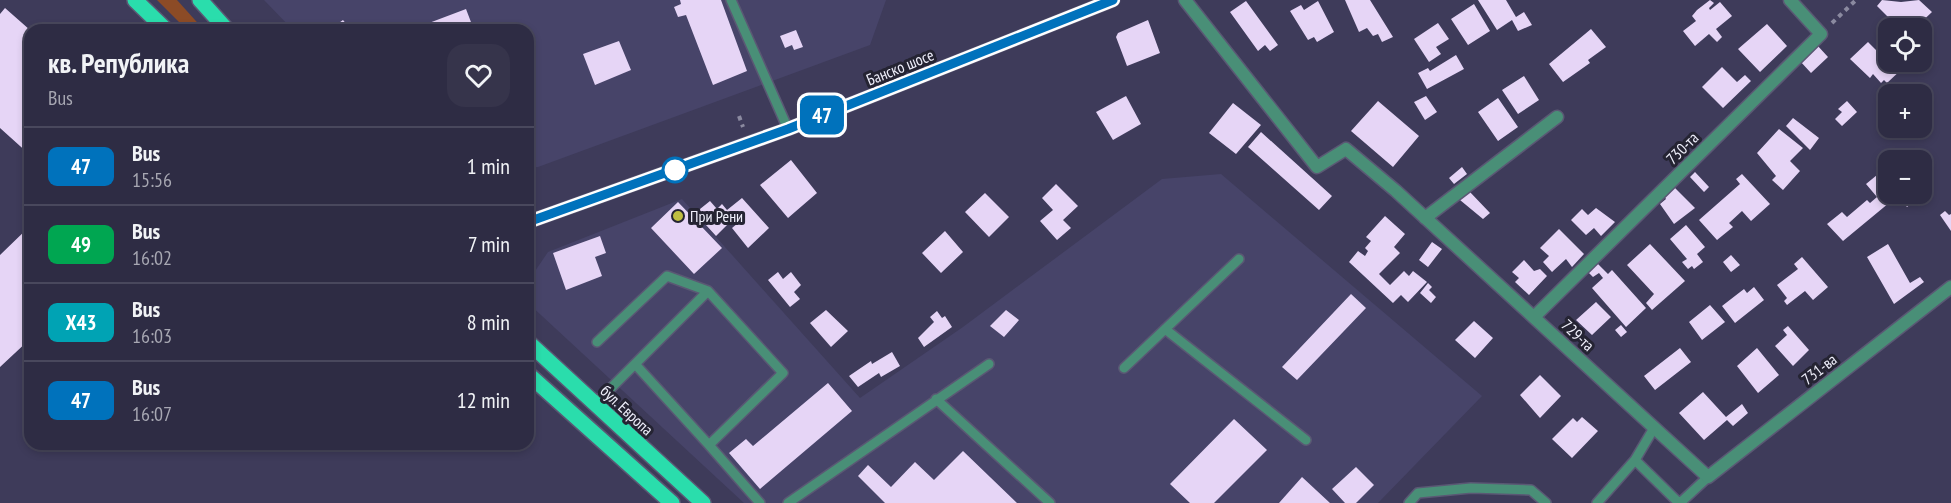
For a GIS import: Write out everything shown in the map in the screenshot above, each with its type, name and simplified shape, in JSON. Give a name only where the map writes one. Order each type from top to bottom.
[{"type":"main road","points":[[135,0],[160,24]]},
{"type":"main road","points":[[200,0],[222,24]]},
{"type":"main road","name":"бул. Европа","points":[[534,348],[703,503]]},
{"type":"main road","points":[[534,379],[672,503]]},
{"type":"street","name":"Банско шосе","points":[[534,220],[788,129],[1113,0]]},
{"type":"street","name":"729-та","points":[[1185,0],[1317,167],[1346,149],[1425,218],[1708,477]]},
{"type":"street","points":[[1790,0],[1821,34]]},
{"type":"street","name":"730-та","points":[[1534,317],[1821,34]]},
{"type":"street","points":[[1425,218],[1557,117]]},
{"type":"street","name":"731-ва","points":[[1708,477],[1951,286]]},
{"type":"lane","points":[[732,0],[788,129]]},
{"type":"lane","points":[[1124,368],[1239,259]]},
{"type":"lane","points":[[597,342],[667,276],[708,291],[783,373],[709,445]]},
{"type":"lane","points":[[595,404],[708,291]]},
{"type":"lane","points":[[1165,329],[1306,440]]},
{"type":"lane","points":[[635,364],[760,503]]},
{"type":"lane","points":[[788,503],[988,364]]},
{"type":"lane","points":[[936,399],[1050,503]]},
{"type":"lane","points":[[1598,503],[1635,460],[1654,428]]},
{"type":"lane","points":[[1635,460],[1680,503],[1708,477]]},
{"type":"lane","points":[[1409,503],[1418,493],[1471,488],[1531,490],[1546,503]]},
{"type":"lane","points":[[1418,493],[1429,503]]},
{"type":"path","points":[[1821,34],[1856,0]]},
{"type":"shaded area","points":[[157,0],[177,0],[199,24],[181,24]]},
{"type":"shaded area","points":[[264,0],[886,0],[870,45],[538,167],[534,167],[534,24],[287,24]]},
{"type":"shaded area","points":[[1221,174],[1482,396],[1378,503],[744,503],[534,309],[534,273],[548,252],[682,199],[860,398],[963,327],[1162,179]]},
{"type":"building","points":[[680,0],[721,0],[747,71],[713,85],[686,15],[678,17],[674,7],[681,4]]},
{"type":"building","points":[[1345,0],[1370,0],[1393,37],[1382,42],[1378,34],[1373,36],[1367,28],[1359,32]]},
{"type":"building","points":[[1478,0],[1506,0],[1516,17],[1524,12],[1532,25],[1518,31],[1512,20],[1497,30]]},
{"type":"building","points":[[1710,0],[1714,3],[1709,8],[1710,10],[1720,2],[1732,16],[1716,29],[1722,37],[1717,42],[1709,34],[1695,46],[1683,31],[1696,21],[1692,16],[1697,10]]},
{"type":"building","points":[[1882,0],[1901,2],[1919,0],[1932,12],[1926,18],[1889,18],[1877,6]]},
{"type":"building","points":[[1246,1],[1278,45],[1270,51],[1265,45],[1258,51],[1230,12]]},
{"type":"building","points":[[1318,1],[1334,32],[1317,42],[1314,37],[1308,40],[1290,11],[1301,5],[1304,10]]},
{"type":"building","points":[[1474,4],[1490,31],[1468,45],[1451,19]]},
{"type":"building","points":[[5,8],[24,25],[24,150],[0,128],[0,14]]},
{"type":"building","points":[[466,9],[472,24],[426,24]]},
{"type":"building","points":[[1148,20],[1160,53],[1127,66],[1116,37],[1118,33]]},
{"type":"building","points":[[1438,23],[1449,39],[1436,47],[1441,54],[1429,62],[1414,39]]},
{"type":"building","points":[[1767,24],[1787,46],[1760,72],[1738,49]]},
{"type":"building","points":[[1591,29],[1606,47],[1588,60],[1590,63],[1563,82],[1549,64]]},
{"type":"building","points":[[796,30],[803,47],[794,50],[792,45],[785,48],[780,36]]},
{"type":"building","points":[[619,41],[631,70],[595,85],[583,54]]},
{"type":"building","points":[[1868,42],[1878,52],[1878,72],[1899,72],[1887,83],[1884,80],[1881,83],[1873,74],[1870,78],[1850,59]]},
{"type":"building","points":[[1817,45],[1828,57],[1811,73],[1800,61]]},
{"type":"building","points":[[1456,55],[1464,69],[1427,89],[1418,73],[1428,68],[1430,71]]},
{"type":"building","points":[[1722,67],[1737,82],[1745,75],[1751,81],[1723,108],[1702,87]]},
{"type":"building","points":[[1524,76],[1539,100],[1518,114],[1502,90]]},
{"type":"building","points":[[1126,96],[1141,124],[1113,140],[1096,112]]},
{"type":"building","points":[[1426,96],[1437,112],[1425,120],[1414,102]]},
{"type":"building","points":[[1498,98],[1518,127],[1498,141],[1478,112]]},
{"type":"building","points":[[1378,101],[1419,136],[1393,167],[1351,131]]},
{"type":"building","points":[[1847,101],[1857,112],[1842,126],[1835,119],[1842,112],[1838,109]]},
{"type":"building","points":[[1233,103],[1261,125],[1236,154],[1209,133]]},
{"type":"building","points":[[1793,118],[1819,138],[1810,150],[1786,126]]},
{"type":"building","points":[[1779,129],[1803,148],[1790,161],[1800,171],[1783,190],[1772,180],[1776,176],[1757,153]]},
{"type":"building","points":[[1261,132],[1332,196],[1319,210],[1248,147]]},
{"type":"building","points":[[791,160],[817,193],[788,218],[760,185]]},
{"type":"building","points":[[1462,167],[1467,174],[1454,184],[1449,178]]},
{"type":"building","points":[[1695,172],[1709,187],[1704,192],[1690,177]]},
{"type":"building","points":[[1742,174],[1770,204],[1751,221],[1742,211],[1729,223],[1733,227],[1717,240],[1699,220],[1740,184],[1736,179]]},
{"type":"building","points":[[1877,175],[1878,204],[1888,204],[1843,241],[1827,224],[1842,212],[1847,217],[1867,200],[1870,203],[1877,197],[1866,184]]},
{"type":"building","points":[[1056,184],[1078,206],[1063,220],[1071,228],[1057,240],[1040,221],[1053,210],[1042,198]]},
{"type":"building","points":[[1672,185],[1695,208],[1674,224],[1660,204],[1666,199],[1663,194]]},
{"type":"building","points":[[1469,191],[1490,213],[1483,219],[1460,200]]},
{"type":"building","points":[[985,193],[1009,217],[989,237],[965,212]]},
{"type":"building","points":[[742,198],[769,228],[748,248],[732,228],[738,223],[729,213],[724,216],[730,222],[716,236],[695,213],[710,201],[717,209],[722,204],[727,210]]},
{"type":"building","points":[[678,202],[722,248],[694,274],[651,228]]},
{"type":"building","points":[[1596,208],[1615,222],[1601,236],[1594,228],[1586,235],[1571,220],[1582,209],[1588,215]]},
{"type":"building","points":[[1945,211],[1951,214],[1951,231],[1940,215]]},
{"type":"building","points":[[1385,216],[1405,234],[1394,247],[1400,253],[1379,274],[1390,285],[1404,271],[1409,276],[1413,271],[1427,282],[1408,302],[1401,295],[1393,303],[1349,262],[1358,251],[1365,256],[1368,251],[1365,248],[1371,241],[1366,237]]},
{"type":"building","points":[[1686,225],[1705,247],[1697,254],[1703,262],[1694,269],[1692,266],[1688,269],[1682,262],[1687,259],[1670,239]]},
{"type":"building","points":[[1559,229],[1584,254],[1572,267],[1566,259],[1552,272],[1543,262],[1549,256],[1540,248]]},
{"type":"building","points":[[945,231],[963,252],[941,273],[922,253]]},
{"type":"building","points":[[24,232],[24,345],[0,367],[0,255]]},
{"type":"building","points":[[600,236],[606,253],[595,257],[602,276],[566,290],[553,253]]},
{"type":"building","points":[[1432,242],[1442,249],[1428,267],[1419,260]]},
{"type":"building","points":[[1650,244],[1685,281],[1652,310],[1646,303],[1654,294],[1627,265]]},
{"type":"building","points":[[1888,244],[1910,283],[1920,277],[1924,282],[1894,304],[1867,257]]},
{"type":"building","points":[[1731,255],[1740,265],[1731,272],[1723,262]]},
{"type":"building","points":[[1802,257],[1828,287],[1813,300],[1805,291],[1787,305],[1784,301],[1787,298],[1777,285],[1798,269],[1794,264]]},
{"type":"building","points":[[1524,260],[1534,271],[1540,269],[1547,276],[1529,295],[1515,282],[1519,278],[1512,272]]},
{"type":"building","points":[[1595,261],[1608,274],[1612,270],[1646,308],[1626,327],[1592,288],[1603,278],[1599,273],[1593,277],[1586,270]]},
{"type":"building","points":[[778,272],[783,279],[791,272],[801,285],[794,292],[800,299],[790,307],[768,280]]},
{"type":"building","points":[[1428,283],[1432,287],[1429,290],[1436,297],[1431,303],[1420,293]]},
{"type":"building","points":[[1754,287],[1764,300],[1735,323],[1722,306],[1744,289],[1747,293]]},
{"type":"building","points":[[1351,294],[1366,308],[1297,380],[1282,367]]},
{"type":"building","points":[[1596,302],[1611,317],[1592,335],[1576,320]]},
{"type":"building","points":[[1710,305],[1725,322],[1702,340],[1689,322]]},
{"type":"building","points":[[826,310],[848,331],[831,347],[810,323]]},
{"type":"building","points":[[1006,310],[1019,320],[1004,337],[990,326]]},
{"type":"building","points":[[937,311],[942,318],[945,316],[952,327],[924,347],[918,338],[934,322],[930,317]]},
{"type":"building","points":[[1474,321],[1493,338],[1475,358],[1455,340]]},
{"type":"building","points":[[1621,325],[1627,332],[1621,337],[1615,330]]},
{"type":"building","points":[[1788,326],[1809,350],[1793,366],[1775,346],[1787,335],[1783,330]]},
{"type":"building","points":[[1680,348],[1691,362],[1655,390],[1644,376]]},
{"type":"building","points":[[1757,348],[1779,375],[1758,393],[1737,366]]},
{"type":"building","points":[[892,352],[900,366],[881,377],[879,373],[858,387],[849,376],[871,361],[872,364]]},
{"type":"building","points":[[1540,375],[1561,396],[1540,418],[1520,395]]},
{"type":"building","points":[[828,383],[852,411],[760,489],[729,453],[746,439],[753,446]]},
{"type":"building","points":[[1703,392],[1726,417],[1742,404],[1748,413],[1733,426],[1727,420],[1704,440],[1679,413]]},
{"type":"building","points":[[1582,417],[1598,431],[1572,458],[1552,439],[1573,418],[1577,422]]},
{"type":"building","points":[[1234,419],[1267,450],[1214,503],[1190,503],[1170,484]]},
{"type":"building","points":[[963,451],[1017,503],[885,503],[858,476],[868,465],[891,487],[915,462],[934,480]]},
{"type":"building","points":[[1356,467],[1374,485],[1356,503],[1345,503],[1332,489]]},
{"type":"building","points":[[1302,477],[1330,503],[1279,503]]},
{"type":"bus line","name":"47","points":[[534,220],[788,129],[1113,0]]},
{"type":"place","name":"При Рени","points":[[678,216]]}]
